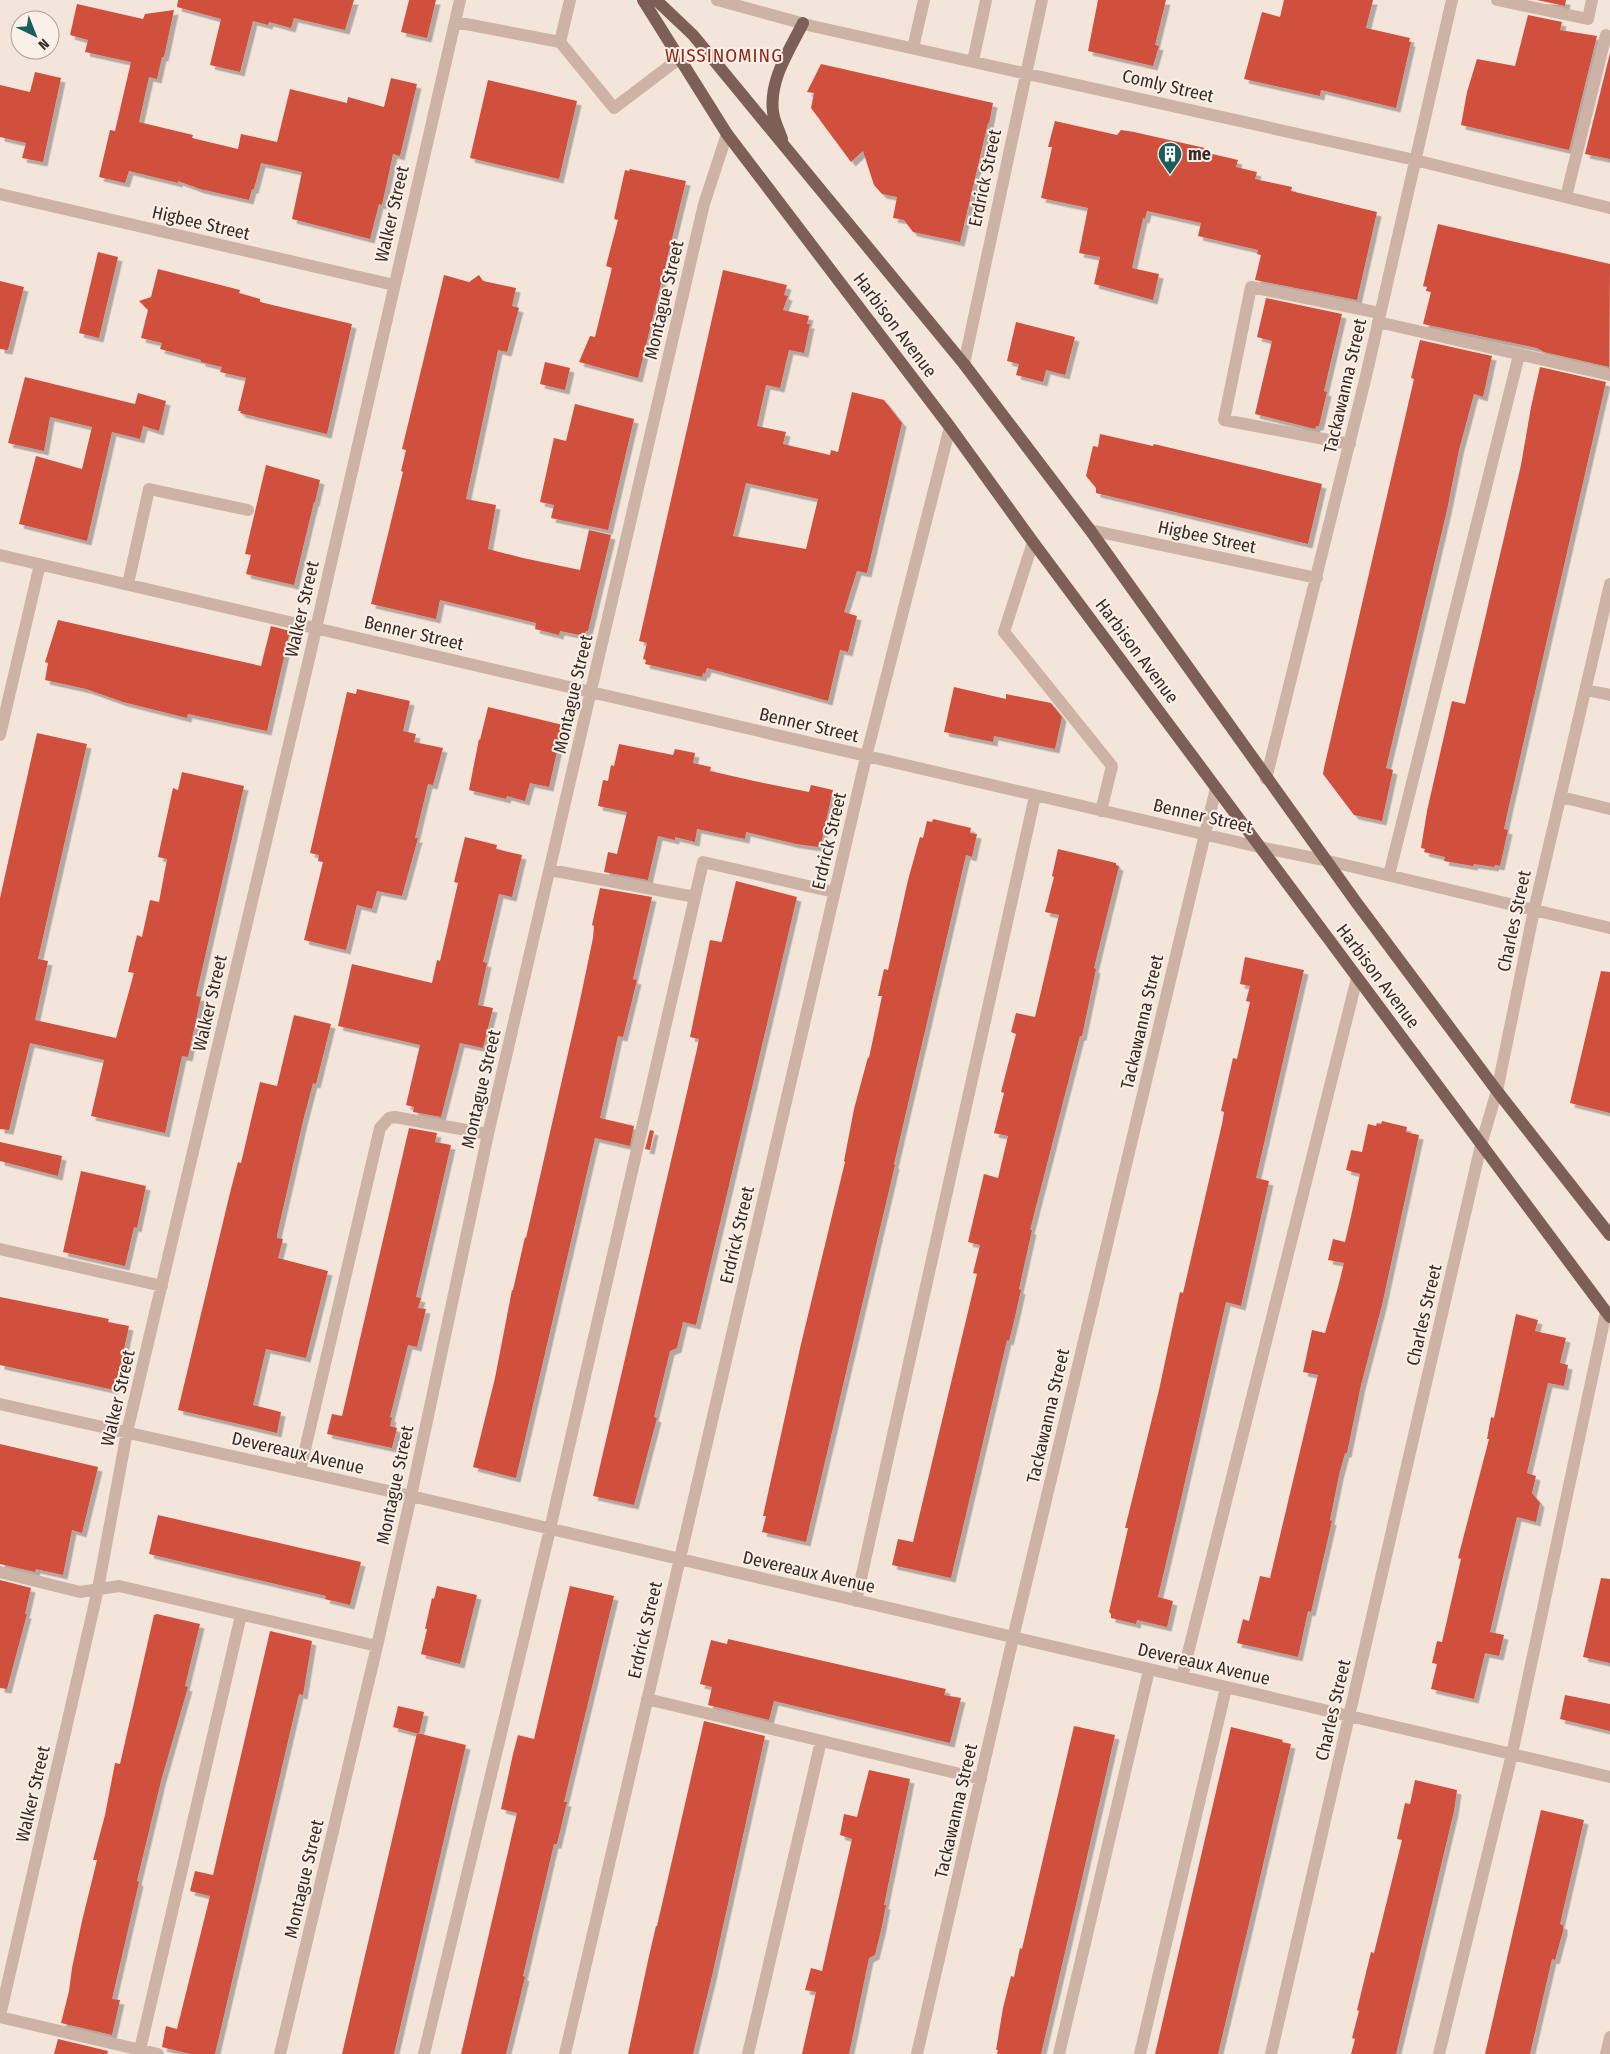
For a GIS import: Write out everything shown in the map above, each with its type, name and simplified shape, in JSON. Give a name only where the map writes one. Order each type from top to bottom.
[{"type":"main road","name":"Harbison Avenue","points":[[644,0],[727,134],[950,426],[1033,542],[1259,847],[1608,1314]]},
{"type":"main road","name":"Harbison Avenue","points":[[656,0],[693,35],[964,364],[1090,530],[1324,860],[1497,1091],[1610,1235]]},
{"type":"main road","points":[[784,146],[773,113],[774,91],[779,70],[803,23]]},
{"type":"street","name":"Walker Street","points":[[0,2016],[98,1589],[128,1432],[316,628],[460,0]]},
{"type":"street","points":[[560,42],[570,0]]},
{"type":"street","name":"Comly Street","points":[[717,0],[803,23],[1415,160],[1610,208]]},
{"type":"street","points":[[913,48],[924,0]]},
{"type":"street","points":[[973,61],[986,0]]},
{"type":"street","name":"Erdrick Street","points":[[964,364],[1025,72],[1042,0]]},
{"type":"street","name":"Tackawanna Street","points":[[1266,779],[1350,444],[1452,0]]},
{"type":"street","points":[[1497,0],[1588,19],[1592,0]]},
{"type":"street","points":[[455,22],[560,42],[614,108],[680,58]]},
{"type":"street","points":[[1566,198],[1606,35]]},
{"type":"street","name":"Montague Street","points":[[280,2054],[377,1646],[488,1134],[704,204],[727,134]]},
{"type":"street","name":"Higbee Street","points":[[0,194],[394,285]]},
{"type":"street","points":[[1350,444],[1224,420],[1251,287],[1519,355],[1610,375]]},
{"type":"street","points":[[1389,875],[1519,355]]},
{"type":"street","name":"Erdrick Street","points":[[565,2054],[834,892],[866,757],[950,426]]},
{"type":"street","points":[[128,584],[148,490],[248,510]]},
{"type":"street","name":"Higbee Street","points":[[1090,530],[1317,578]]},
{"type":"street","points":[[1033,542],[1004,632],[1112,766],[1102,811]]},
{"type":"street","name":"Benner Street","points":[[0,554],[592,691],[866,757],[1259,847],[1324,860],[1610,928]]},
{"type":"street","points":[[0,735],[40,564]]},
{"type":"street","name":"Charles Street","points":[[1271,2054],[1481,1144],[1497,1091],[1534,910],[1610,587]]},
{"type":"street","points":[[1586,690],[1610,696]]},
{"type":"street","name":"Tackawanna Street","points":[[917,2054],[1216,788]]},
{"type":"street","points":[[856,1601],[1035,796]]},
{"type":"street","points":[[1561,797],[1610,808]]},
{"type":"street","points":[[424,2054],[550,1529],[703,862],[834,892]]},
{"type":"street","points":[[550,870],[695,897]]},
{"type":"street","points":[[1182,1677],[1357,978]]},
{"type":"street","points":[[300,1471],[380,1128],[389,1118],[395,1117],[488,1134]]},
{"type":"street","points":[[0,1248],[162,1286]]},
{"type":"street","points":[[1439,2054],[1512,1754],[1608,1314]]},
{"type":"street","name":"Devereaux Avenue","points":[[0,1404],[411,1496],[1610,1777]]},
{"type":"street","points":[[0,1572],[80,1592],[119,1586],[377,1646]]},
{"type":"street","points":[[140,2052],[241,1615]]},
{"type":"street","points":[[1059,2054],[1149,1670]]},
{"type":"street","points":[[1140,2054],[1226,1688]]},
{"type":"street","points":[[647,1699],[981,1779]]},
{"type":"street","points":[[748,2054],[820,1741]]},
{"type":"street","points":[[0,2016],[140,2052],[158,2054]]},
{"type":"street","points":[[1606,2054],[1610,2038]]},
{"type":"building","points":[[178,0],[354,0],[345,30],[294,18],[291,28],[269,22],[268,25],[253,21],[240,72],[210,65],[221,19],[177,7]]},
{"type":"building","points":[[409,0],[436,0],[427,38],[401,32]]},
{"type":"building","points":[[1098,0],[1166,0],[1155,45],[1159,46],[1153,66],[1088,51]]},
{"type":"building","points":[[1284,0],[1373,0],[1366,28],[1410,38],[1409,42],[1411,42],[1396,108],[1321,90],[1320,96],[1244,79],[1262,12],[1280,17]]},
{"type":"building","points":[[1537,0],[1566,0],[1565,6]]},
{"type":"building","points":[[77,4],[143,19],[145,14],[174,10],[164,57],[162,57],[157,79],[149,77],[139,122],[193,135],[192,138],[238,149],[241,134],[277,142],[290,89],[347,103],[348,97],[384,107],[391,78],[417,84],[400,156],[393,154],[382,205],[379,204],[370,239],[292,219],[302,172],[261,163],[249,200],[200,189],[178,181],[178,183],[129,171],[125,183],[99,177],[110,130],[115,131],[131,62],[85,52],[88,40],[70,35]]},
{"type":"building","points":[[1528,15],[1562,22],[1560,30],[1597,36],[1569,150],[1461,125],[1467,92],[1477,59],[1515,66]]},
{"type":"building","points":[[1610,53],[1610,159],[1585,154]]},
{"type":"building","points":[[821,64],[993,103],[960,242],[913,232],[904,220],[893,218],[897,197],[882,194],[874,185],[863,151],[851,162],[811,108],[814,93],[807,92]]},
{"type":"building","points":[[35,72],[61,78],[43,162],[22,158],[26,143],[0,137],[0,85],[30,92]]},
{"type":"building","points":[[488,80],[577,101],[559,179],[470,158]]},
{"type":"building","points":[[1055,121],[1117,135],[1121,130],[1134,132],[1205,148],[1204,152],[1238,160],[1236,167],[1257,172],[1255,179],[1292,187],[1291,191],[1377,212],[1357,300],[1255,280],[1261,255],[1257,254],[1258,250],[1198,236],[1201,223],[1147,211],[1145,219],[1143,218],[1132,268],[1159,274],[1153,300],[1094,284],[1100,257],[1079,253],[1088,208],[1041,198],[1052,147],[1048,147]]},
{"type":"building","points":[[630,169],[686,181],[638,378],[579,362],[590,336],[595,337],[612,268],[606,266],[618,220],[614,219],[625,170],[629,171]]},
{"type":"building","points":[[1438,224],[1610,264],[1609,367],[1544,352],[1537,348],[1423,324],[1431,292],[1426,291],[1427,287],[1423,286]]},
{"type":"building","points":[[98,252],[118,257],[99,338],[79,333]]},
{"type":"building","points":[[158,269],[240,290],[239,293],[260,299],[260,302],[352,324],[327,434],[240,413],[241,411],[238,411],[246,378],[220,372],[222,367],[160,349],[162,343],[141,338],[148,310],[139,301],[151,297]]},
{"type":"building","points":[[723,270],[787,285],[784,295],[788,296],[783,310],[809,316],[807,324],[810,324],[804,353],[789,350],[780,388],[766,385],[757,426],[786,432],[783,444],[830,455],[831,450],[838,452],[852,392],[884,400],[902,423],[867,573],[857,571],[844,612],[857,616],[848,652],[840,650],[828,701],[707,668],[702,677],[645,664],[646,660],[643,659],[647,643],[639,641]],"holes":[[[746,483],[818,499],[806,549],[733,536]]]},
{"type":"building","points":[[444,275],[469,282],[479,275],[483,281],[516,288],[512,306],[519,308],[507,352],[498,350],[466,499],[496,505],[488,549],[523,558],[580,570],[589,530],[611,535],[588,631],[586,631],[584,636],[560,631],[559,635],[535,629],[536,623],[440,600],[436,619],[371,604],[403,472],[401,471],[406,450],[402,449]]},
{"type":"building","points":[[0,281],[24,287],[8,350],[0,349]]},
{"type":"building","points":[[1266,298],[1342,314],[1324,391],[1327,392],[1319,426],[1316,426],[1315,429],[1255,414],[1272,341],[1257,337]]},
{"type":"building","points":[[1016,322],[1075,337],[1065,375],[1046,370],[1043,382],[1016,375],[1019,364],[1007,361]]},
{"type":"building","points":[[1420,340],[1492,356],[1483,397],[1474,394],[1459,450],[1447,510],[1386,768],[1393,770],[1382,821],[1354,815],[1323,774],[1414,379],[1411,378]]},
{"type":"building","points":[[545,362],[570,368],[565,390],[540,384]]},
{"type":"building","points":[[1540,367],[1606,382],[1508,810],[1504,829],[1508,830],[1500,866],[1474,864],[1473,866],[1444,861],[1445,857],[1424,852],[1425,849],[1421,848],[1427,811],[1452,701],[1465,704],[1521,465]]},
{"type":"building","points":[[25,377],[135,404],[138,393],[166,401],[159,431],[143,426],[140,439],[112,432],[87,541],[19,524],[36,456],[82,469],[92,427],[50,417],[44,451],[8,443]]},
{"type":"building","points":[[575,404],[634,419],[608,530],[551,518],[554,505],[540,502],[554,438],[566,441]]},
{"type":"building","points":[[1100,434],[1153,446],[1154,444],[1322,484],[1308,544],[1096,493],[1096,488],[1086,476],[1093,446],[1098,447]]},
{"type":"building","points":[[266,465],[320,480],[294,585],[246,574],[251,555],[245,554]]},
{"type":"building","points":[[58,620],[261,666],[271,626],[290,631],[267,731],[188,714],[187,718],[123,702],[86,689],[45,680],[48,663],[45,662]]},
{"type":"building","points":[[954,687],[1006,699],[1006,694],[1051,703],[1062,717],[1055,749],[994,736],[993,742],[944,732]]},
{"type":"building","points":[[357,689],[410,701],[403,731],[416,734],[414,742],[443,748],[433,785],[428,784],[415,838],[418,838],[402,896],[377,891],[372,909],[357,905],[346,950],[304,940],[323,862],[318,861],[319,855],[310,853],[347,692],[356,694]]},
{"type":"building","points":[[488,707],[563,725],[549,787],[530,783],[525,801],[507,796],[506,799],[469,790],[479,739]]},
{"type":"building","points":[[37,733],[87,744],[38,959],[48,961],[35,1020],[116,1038],[134,973],[128,972],[137,935],[142,937],[150,900],[159,902],[167,859],[158,857],[173,788],[178,790],[182,772],[244,786],[196,996],[201,997],[188,1057],[182,1056],[165,1133],[91,1116],[104,1060],[30,1043],[9,1130],[0,1129],[0,898]]},
{"type":"building","points":[[619,744],[673,755],[675,749],[695,753],[693,763],[711,767],[710,771],[754,781],[809,792],[811,785],[833,790],[821,844],[818,847],[796,844],[746,832],[745,839],[697,829],[695,842],[675,837],[675,840],[658,836],[648,880],[604,872],[608,852],[617,854],[627,812],[598,806],[603,780],[608,781],[611,765],[614,766]]},
{"type":"building","points":[[933,819],[971,828],[970,833],[977,834],[972,857],[966,855],[806,1542],[762,1532],[766,1516],[763,1516],[801,1344],[845,1162],[854,1109],[869,1058],[882,996],[878,996],[884,969],[888,970],[908,880],[920,837],[923,838],[927,821],[932,822]]},
{"type":"building","points":[[465,837],[497,845],[496,849],[522,855],[512,897],[499,894],[483,962],[487,963],[478,1005],[493,1008],[483,1048],[460,1043],[441,1117],[413,1112],[414,1107],[406,1105],[420,1045],[338,1026],[352,964],[432,983],[437,960],[440,961],[458,883],[454,882]]},
{"type":"building","points":[[1058,849],[1116,863],[1119,866],[1094,968],[1096,969],[1082,1036],[1080,1036],[1030,1230],[1032,1230],[1014,1321],[1009,1341],[1007,1340],[951,1578],[892,1565],[898,1539],[913,1542],[977,1274],[973,1273],[980,1245],[968,1242],[984,1174],[998,1178],[1008,1136],[994,1133],[1004,1093],[1001,1092],[1016,1034],[1011,1032],[1016,1013],[1035,1017],[1059,915],[1045,912],[1054,877],[1052,876]]},
{"type":"building","points":[[736,881],[797,897],[696,1325],[683,1322],[677,1348],[670,1351],[654,1417],[657,1418],[634,1505],[593,1496],[697,1049],[699,1039],[690,1037],[710,940],[722,941]]},
{"type":"building","points":[[600,888],[652,897],[633,979],[637,980],[623,1037],[618,1036],[600,1118],[634,1126],[630,1146],[595,1138],[516,1478],[473,1467],[495,1378],[512,1290],[526,1238],[579,1005],[593,938],[594,926],[592,925]]},
{"type":"building","points":[[1245,957],[1304,970],[1256,1178],[1269,1181],[1241,1306],[1226,1302],[1158,1597],[1173,1601],[1167,1627],[1137,1620],[1136,1624],[1111,1618],[1109,1612],[1128,1528],[1125,1528],[1159,1390],[1180,1292],[1183,1293],[1222,1124],[1224,1112],[1221,1111],[1233,1058],[1237,1059],[1250,1002],[1246,1001],[1250,986],[1240,984]]},
{"type":"building","points":[[1601,971],[1610,972],[1610,1113],[1570,1103]]},
{"type":"building","points":[[294,1015],[331,1024],[316,1084],[313,1083],[303,1121],[277,1235],[277,1238],[283,1239],[278,1258],[328,1271],[306,1358],[266,1349],[253,1405],[281,1412],[277,1433],[178,1410],[229,1197],[238,1162],[241,1163],[260,1082],[277,1086]]},
{"type":"building","points":[[1382,1121],[1407,1127],[1406,1132],[1419,1135],[1382,1305],[1361,1385],[1347,1453],[1345,1453],[1339,1475],[1330,1520],[1332,1521],[1311,1612],[1308,1611],[1298,1657],[1237,1643],[1243,1619],[1249,1621],[1260,1576],[1270,1578],[1318,1375],[1303,1372],[1312,1330],[1325,1333],[1344,1263],[1328,1260],[1333,1239],[1345,1242],[1360,1174],[1346,1170],[1351,1150],[1362,1152],[1368,1124],[1376,1126],[1377,1123],[1381,1124]]},
{"type":"building","points":[[409,1128],[437,1133],[435,1142],[451,1145],[416,1297],[421,1298],[418,1308],[426,1309],[417,1347],[408,1345],[390,1417],[392,1418],[390,1426],[397,1428],[392,1448],[327,1434],[332,1414],[342,1416]]},
{"type":"building","points":[[650,1130],[654,1131],[650,1150],[645,1149]]},
{"type":"building","points":[[0,1142],[62,1156],[58,1176],[0,1161]]},
{"type":"building","points":[[81,1171],[146,1186],[137,1228],[134,1227],[125,1266],[63,1252]]},
{"type":"building","points":[[0,1297],[109,1319],[108,1322],[129,1326],[114,1390],[0,1365]]},
{"type":"building","points":[[1516,1314],[1538,1320],[1535,1331],[1566,1338],[1560,1363],[1568,1365],[1564,1386],[1548,1383],[1527,1473],[1536,1476],[1532,1493],[1540,1503],[1536,1522],[1517,1517],[1490,1632],[1504,1635],[1499,1656],[1485,1653],[1474,1699],[1431,1689],[1437,1664],[1432,1663],[1437,1641],[1442,1642],[1461,1559],[1458,1558],[1489,1439],[1487,1439],[1491,1417],[1494,1418]]},
{"type":"building","points":[[0,1444],[98,1467],[82,1533],[72,1530],[63,1575],[36,1569],[35,1572],[0,1564]]},
{"type":"building","points":[[158,1515],[361,1562],[350,1605],[325,1599],[326,1596],[149,1554]]},
{"type":"building","points":[[1601,1578],[1610,1579],[1610,1663],[1583,1657]]},
{"type":"building","points":[[0,1580],[31,1588],[25,1614],[27,1614],[7,1689],[0,1688]]},
{"type":"building","points":[[437,1586],[477,1595],[460,1664],[421,1654],[432,1598],[434,1599]]},
{"type":"building","points":[[570,1586],[614,1596],[564,1802],[567,1802],[557,1844],[554,1844],[506,2054],[461,2054],[517,1813],[501,1809],[513,1754],[518,1735],[534,1739]]},
{"type":"building","points":[[157,1614],[200,1624],[185,1686],[188,1687],[161,1781],[137,1881],[139,1882],[112,1999],[120,2000],[112,2035],[61,2023],[97,1860],[93,1860],[105,1815],[115,1763],[120,1764],[154,1615]]},
{"type":"building","points":[[270,1631],[312,1641],[303,1695],[299,1694],[215,2054],[190,2054],[162,2047],[166,2026],[177,2029],[210,1896],[190,1891],[195,1871],[213,1875]]},
{"type":"building","points":[[728,1639],[946,1689],[944,1695],[961,1698],[950,1743],[774,1701],[769,1720],[708,1705],[712,1687],[700,1684],[711,1640],[727,1644]]},
{"type":"building","points":[[1565,1695],[1610,1704],[1610,1731],[1560,1719]]},
{"type":"building","points":[[398,1706],[424,1712],[419,1734],[393,1727]]},
{"type":"building","points":[[704,1721],[765,1736],[712,1976],[693,2054],[628,2054],[649,1956]]},
{"type":"building","points":[[1074,1726],[1115,1735],[1066,1948],[1041,2054],[997,2054],[998,2050],[996,2050],[1003,2008],[1011,1976],[1014,1977],[1020,1948],[1022,1949]]},
{"type":"building","points":[[1231,1727],[1283,1740],[1282,1742],[1291,1744],[1262,1869],[1218,2054],[1155,2054]]},
{"type":"building","points":[[417,1733],[466,1745],[394,2054],[342,2054]]},
{"type":"building","points":[[869,1770],[910,1779],[884,1905],[886,1905],[882,1926],[875,1955],[869,1958],[849,2054],[802,2054],[816,1992],[805,1990],[811,1968],[822,1971],[852,1839],[840,1835],[844,1814],[857,1817]]},
{"type":"building","points":[[1415,1780],[1457,1790],[1454,1811],[1396,2054],[1351,2054],[1355,2039],[1352,2038],[1359,2011],[1357,2010],[1371,1952],[1374,1953],[1402,1840],[1397,1839],[1405,1803],[1410,1804]]},
{"type":"building","points":[[1541,1810],[1584,1820],[1560,1924],[1563,1925],[1563,1931],[1555,1960],[1552,1959],[1530,2054],[1485,2054]]},
{"type":"building","points":[[58,2039],[108,2051],[107,2054],[54,2054]]},
{"type":"place","name":"me","points":[[1170,175]]},
{"type":"district","name":"WISSINOMING","points":[[724,55]]}]
